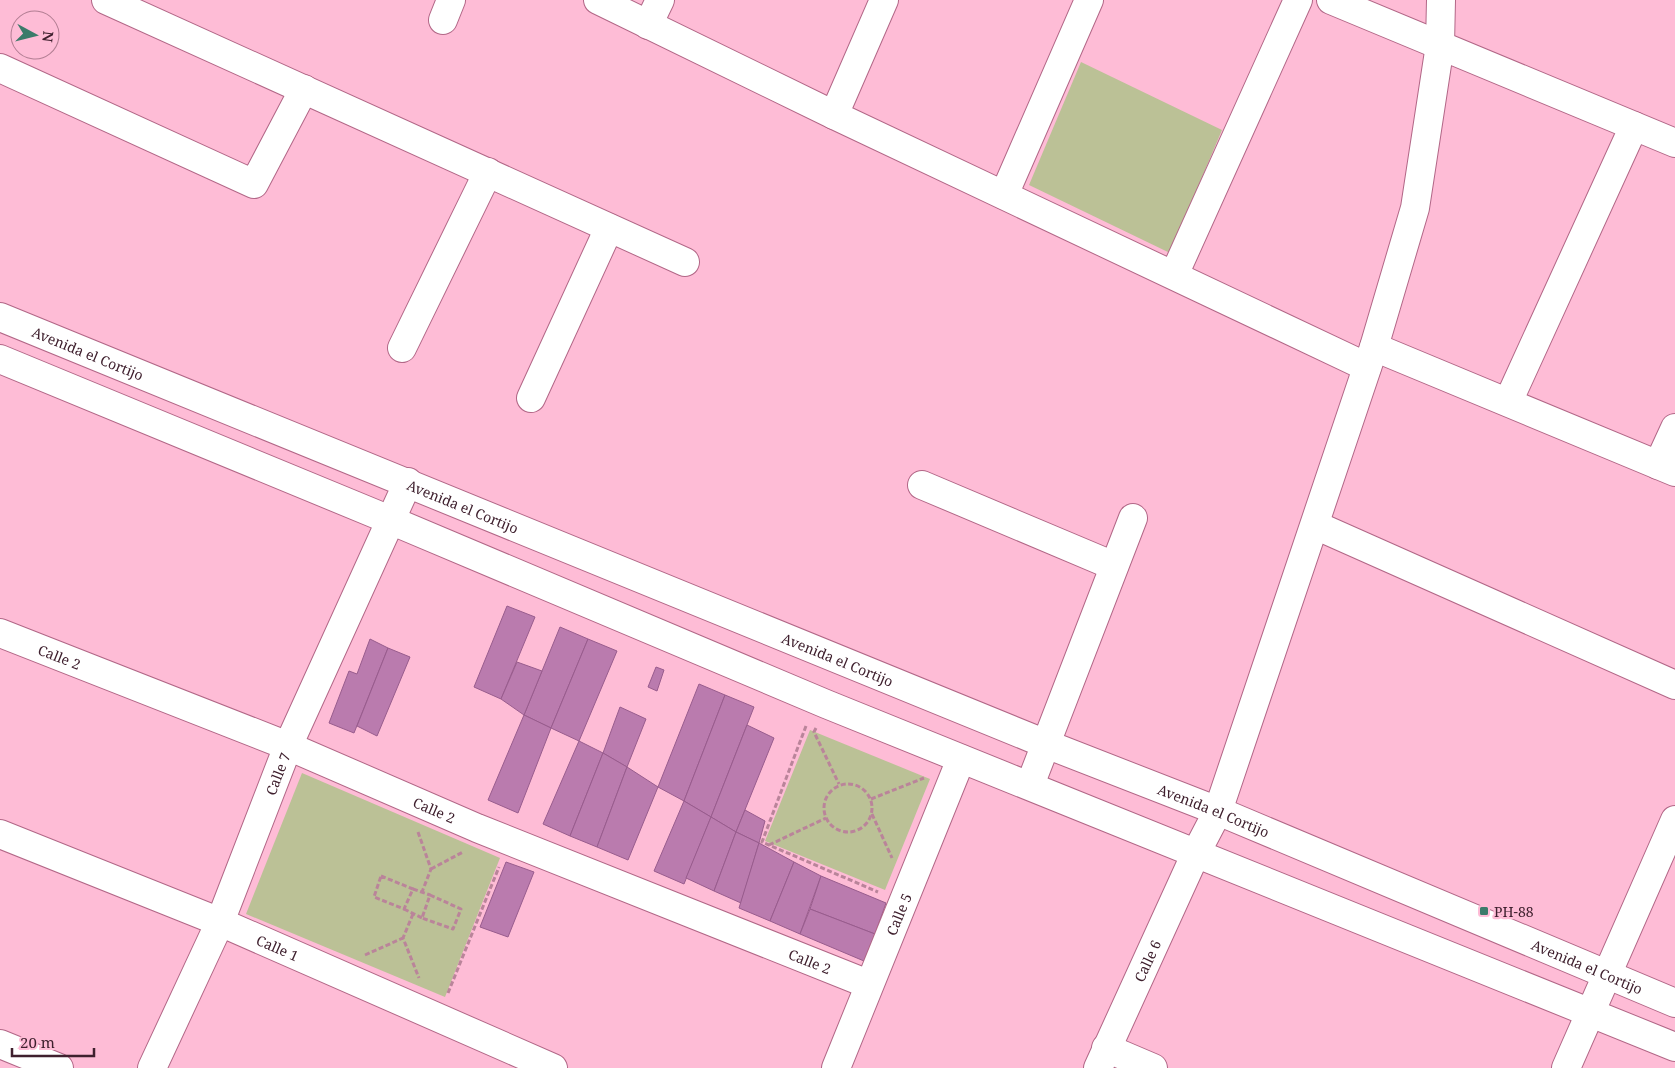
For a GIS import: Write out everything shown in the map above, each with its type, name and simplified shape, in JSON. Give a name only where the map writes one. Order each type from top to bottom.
[{"type":"street","points":[[106,0],[685,262]]},
{"type":"street","points":[[598,0],[834,115],[1174,275],[1370,357],[1508,402],[1667,469],[1675,428]]},
{"type":"street","points":[[648,25],[660,0]]},
{"type":"street","points":[[834,115],[884,0]]},
{"type":"street","points":[[1004,194],[1089,0]]},
{"type":"street","points":[[1174,275],[1298,0]]},
{"type":"street","points":[[1330,0],[1675,142]]},
{"type":"street","name":"Calle 6","points":[[1102,1058],[1196,853],[1218,811],[1370,357],[1414,208],[1440,45],[1442,0]]},
{"type":"street","points":[[0,68],[254,184],[304,89]]},
{"type":"street","points":[[1508,402],[1634,126]]},
{"type":"street","points":[[402,348],[488,172]]},
{"type":"street","points":[[531,398],[609,228]]},
{"type":"street","name":"Avenida el Cortijo","points":[[0,317],[1046,744],[1218,811],[1675,1002]]},
{"type":"street","points":[[0,359],[390,520],[822,702],[1675,1047]]},
{"type":"street","name":"Calle 7","points":[[152,1068],[220,922],[288,746],[408,482]]},
{"type":"street","points":[[922,485],[1114,566]]},
{"type":"street","points":[[1030,785],[1133,518]]},
{"type":"street","points":[[1315,525],[1675,685]]},
{"type":"street","name":"Calle 2","points":[[0,633],[288,746],[509,841],[868,984]]},
{"type":"street","name":"Calle 5","points":[[836,1068],[868,984],[916,876],[950,754]]},
{"type":"street","points":[[1566,1068],[1675,820]]},
{"type":"street","name":"Calle 1","points":[[0,834],[220,922],[553,1068]]},
{"type":"street","points":[[0,1044],[59,1068]]},
{"type":"street","points":[[1102,1058],[1153,1068]]},
{"type":"path","points":[[822,702],[814,732],[839,784]]},
{"type":"path","points":[[822,702],[762,842],[903,903]]},
{"type":"path","points":[[871,799],[926,777],[950,754]]},
{"type":"path","points":[[872,813],[868,822],[860,829],[850,832],[836,829],[826,818],[823,808],[826,798],[839,784],[851,783],[861,786],[871,799],[872,813],[895,866],[916,876]]},
{"type":"path","points":[[420,804],[414,819],[431,869],[422,892]]},
{"type":"path","points":[[769,845],[826,818]]},
{"type":"path","points":[[438,1018],[509,841]]},
{"type":"path","points":[[382,876],[422,892],[460,909],[453,929],[374,897],[382,876]]},
{"type":"path","points":[[404,909],[413,889]]},
{"type":"path","points":[[422,918],[430,895]]},
{"type":"path","points":[[413,914],[404,938],[420,982]]},
{"type":"path","points":[[358,958],[404,938]]},
{"type":"green space","points":[[1081,62],[1222,130],[1170,253],[1029,185]]},
{"type":"green space","points":[[810,730],[930,779],[885,890],[765,841]]},
{"type":"green space","points":[[302,773],[500,858],[445,997],[246,914]]},
{"type":"building","points":[[507,606],[535,617],[501,699],[474,687]]},
{"type":"building","points":[[560,627],[588,639],[551,728],[524,715]]},
{"type":"building","points":[[370,639],[388,648],[354,733],[329,723],[349,671],[357,674]]},
{"type":"building","points":[[588,639],[617,651],[579,741],[551,728]]},
{"type":"building","points":[[388,648],[410,657],[377,736],[357,726]]},
{"type":"building","points":[[517,662],[542,671],[524,715],[501,699]]},
{"type":"building","points":[[656,667],[664,670],[657,691],[648,687]]},
{"type":"building","points":[[699,684],[725,695],[684,801],[658,787]]},
{"type":"building","points":[[725,695],[754,707],[711,817],[684,801]]},
{"type":"building","points":[[620,707],[646,719],[627,767],[603,753]]},
{"type":"building","points":[[524,715],[551,728],[518,813],[488,800]]},
{"type":"building","points":[[747,725],[774,738],[736,832],[711,817]]},
{"type":"building","points":[[579,741],[603,753],[570,836],[543,824]]},
{"type":"building","points":[[603,753],[627,767],[597,847],[570,836]]},
{"type":"building","points":[[627,767],[658,787],[628,860],[597,847]]},
{"type":"building","points":[[684,801],[711,817],[684,884],[654,871]]},
{"type":"building","points":[[745,810],[765,821],[759,843],[736,832]]},
{"type":"building","points":[[711,817],[736,832],[714,891],[686,878]]},
{"type":"building","points":[[736,832],[759,843],[741,903],[714,891]]},
{"type":"building","points":[[759,843],[794,862],[770,921],[739,908]]},
{"type":"building","points":[[506,862],[534,872],[508,937],[480,927]]},
{"type":"building","points":[[794,862],[821,876],[800,934],[770,921]]},
{"type":"building","points":[[821,876],[886,903],[875,934],[810,909]]},
{"type":"building","points":[[810,909],[875,934],[864,961],[800,934]]},
{"type":"place","name":"PH-88","points":[[1484,911]]}]
